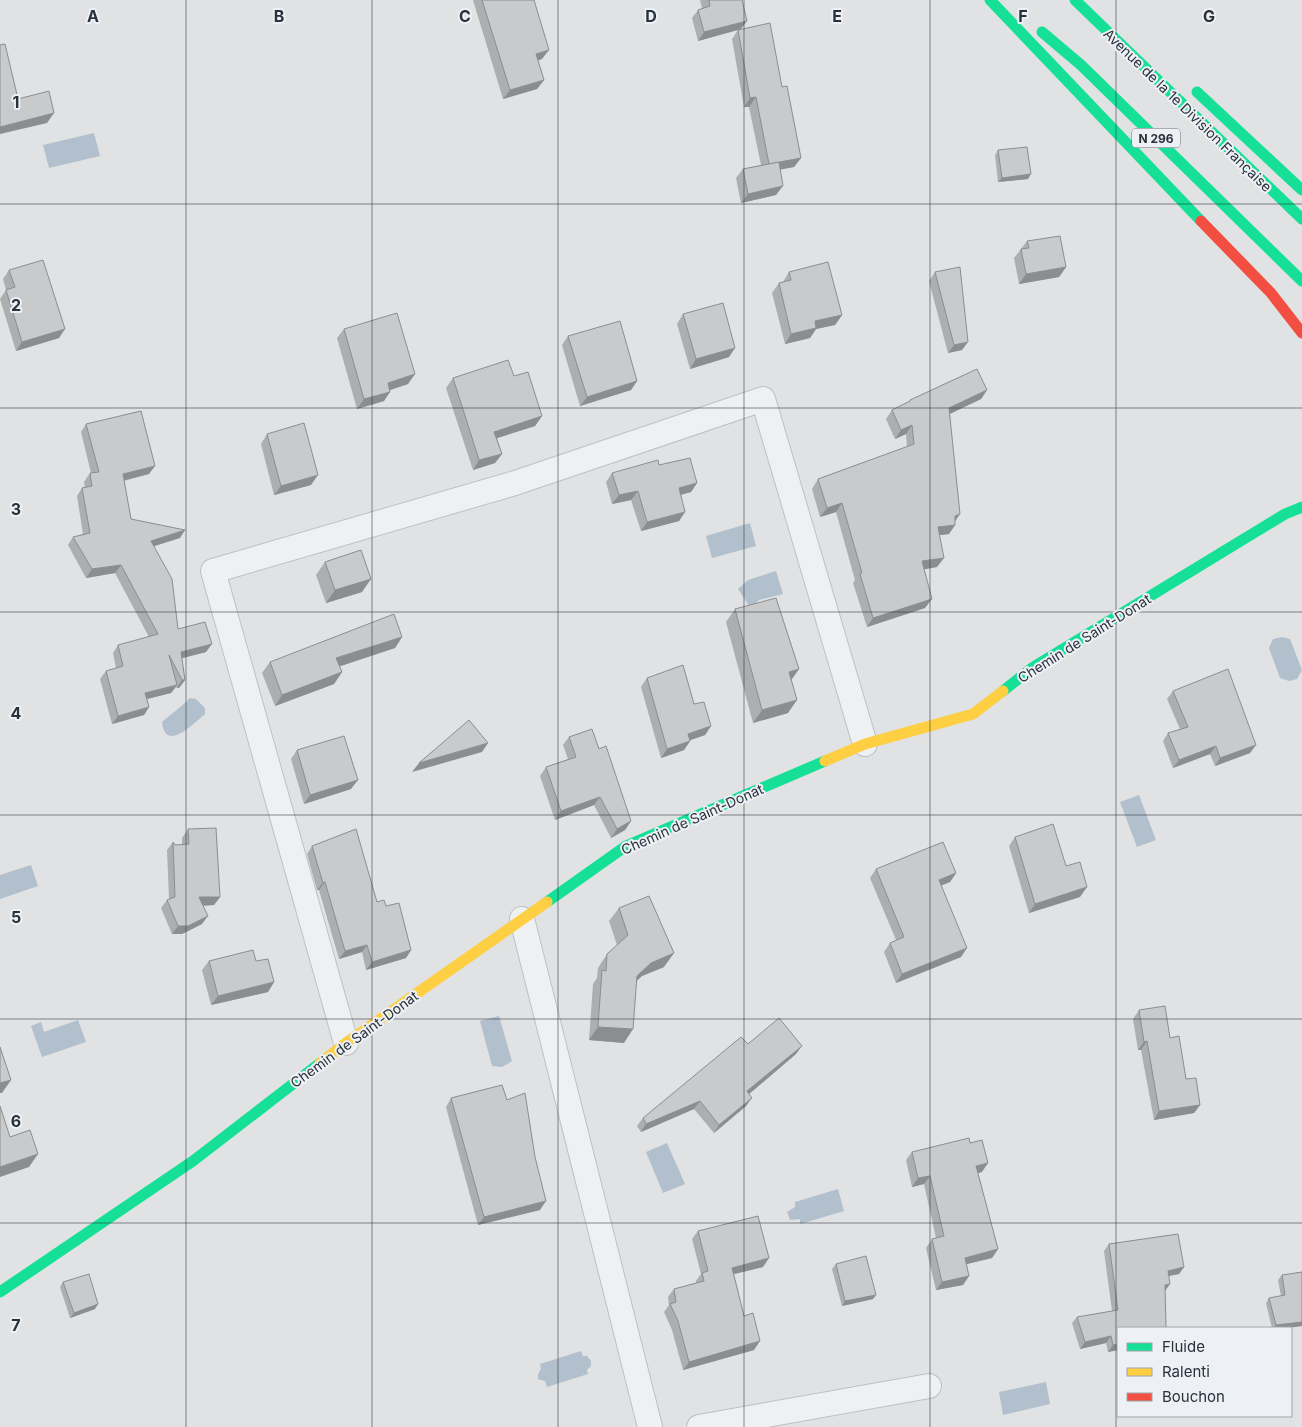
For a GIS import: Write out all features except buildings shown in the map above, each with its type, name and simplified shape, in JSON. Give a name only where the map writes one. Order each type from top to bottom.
[{"type":"main road","points":[[990,0],[1271,293],[1302,332]]},
{"type":"main road","name":"Avenue de la 1e Division Française","points":[[1075,0],[1302,219]]},
{"type":"main road","name":"N 296","points":[[1035,26],[1081,65],[1302,281]]},
{"type":"main road","points":[[1188,84],[1302,190]]},
{"type":"main road","name":"Chemin de Saint-Donat","points":[[0,1292],[193,1161],[346,1044],[626,846],[865,744],[973,714],[1032,668],[1285,514],[1302,507]]},
{"type":"street","points":[[346,1044],[213,571],[515,483],[763,399],[865,744]]},
{"type":"street","points":[[522,918],[650,1427]]},
{"type":"street","points":[[698,1427],[929,1386]]},
{"type":"water","points":[[94,133],[100,156],[49,168],[43,145]]},
{"type":"water","points":[[750,523],[756,546],[712,558],[706,536]]},
{"type":"water","points":[[776,571],[783,594],[759,600],[751,609],[738,589],[748,580]]},
{"type":"water","points":[[1282,637],[1290,639],[1302,670],[1297,679],[1289,681],[1280,678],[1269,648],[1273,639]]},
{"type":"water","points":[[190,698],[196,699],[205,708],[205,714],[181,733],[174,736],[169,735],[164,731],[162,722]]},
{"type":"water","points":[[1139,795],[1156,840],[1137,847],[1120,802]]},
{"type":"water","points":[[31,865],[38,886],[0,899],[0,875]]},
{"type":"water","points":[[499,1016],[512,1061],[502,1067],[492,1066],[480,1021]]},
{"type":"water","points":[[78,1020],[86,1042],[42,1057],[31,1026],[41,1022],[44,1032]]},
{"type":"water","points":[[667,1143],[685,1184],[663,1193],[646,1152]]},
{"type":"water","points":[[838,1189],[844,1211],[800,1224],[800,1219],[790,1220],[787,1212],[795,1207],[795,1202]]},
{"type":"water","points":[[581,1351],[583,1356],[587,1356],[591,1361],[591,1366],[587,1370],[588,1374],[547,1387],[545,1381],[538,1379],[541,1369],[540,1364]]},
{"type":"water","points":[[1046,1382],[1050,1404],[1003,1415],[999,1392]]},
{"type":"traffic: fast","points":[[990,0],[1201,221]]},
{"type":"traffic: fast","points":[[1075,0],[1302,219]]},
{"type":"traffic: fast","points":[[1042,32],[1081,65],[1302,281]]},
{"type":"traffic: fast","points":[[1197,92],[1302,190]]},
{"type":"traffic: fast","points":[[1003,691],[1032,668],[1285,514],[1302,507]]},
{"type":"traffic: fast","points":[[547,902],[626,846],[825,761]]},
{"type":"traffic: fast","points":[[0,1292],[193,1161],[320,1063]]},
{"type":"traffic: slow","points":[[825,761],[865,744],[973,714],[1003,691]]},
{"type":"traffic: slow","points":[[320,1063],[547,902]]},
{"type":"traffic: jam","points":[[1201,221],[1271,293],[1302,333]]}]
